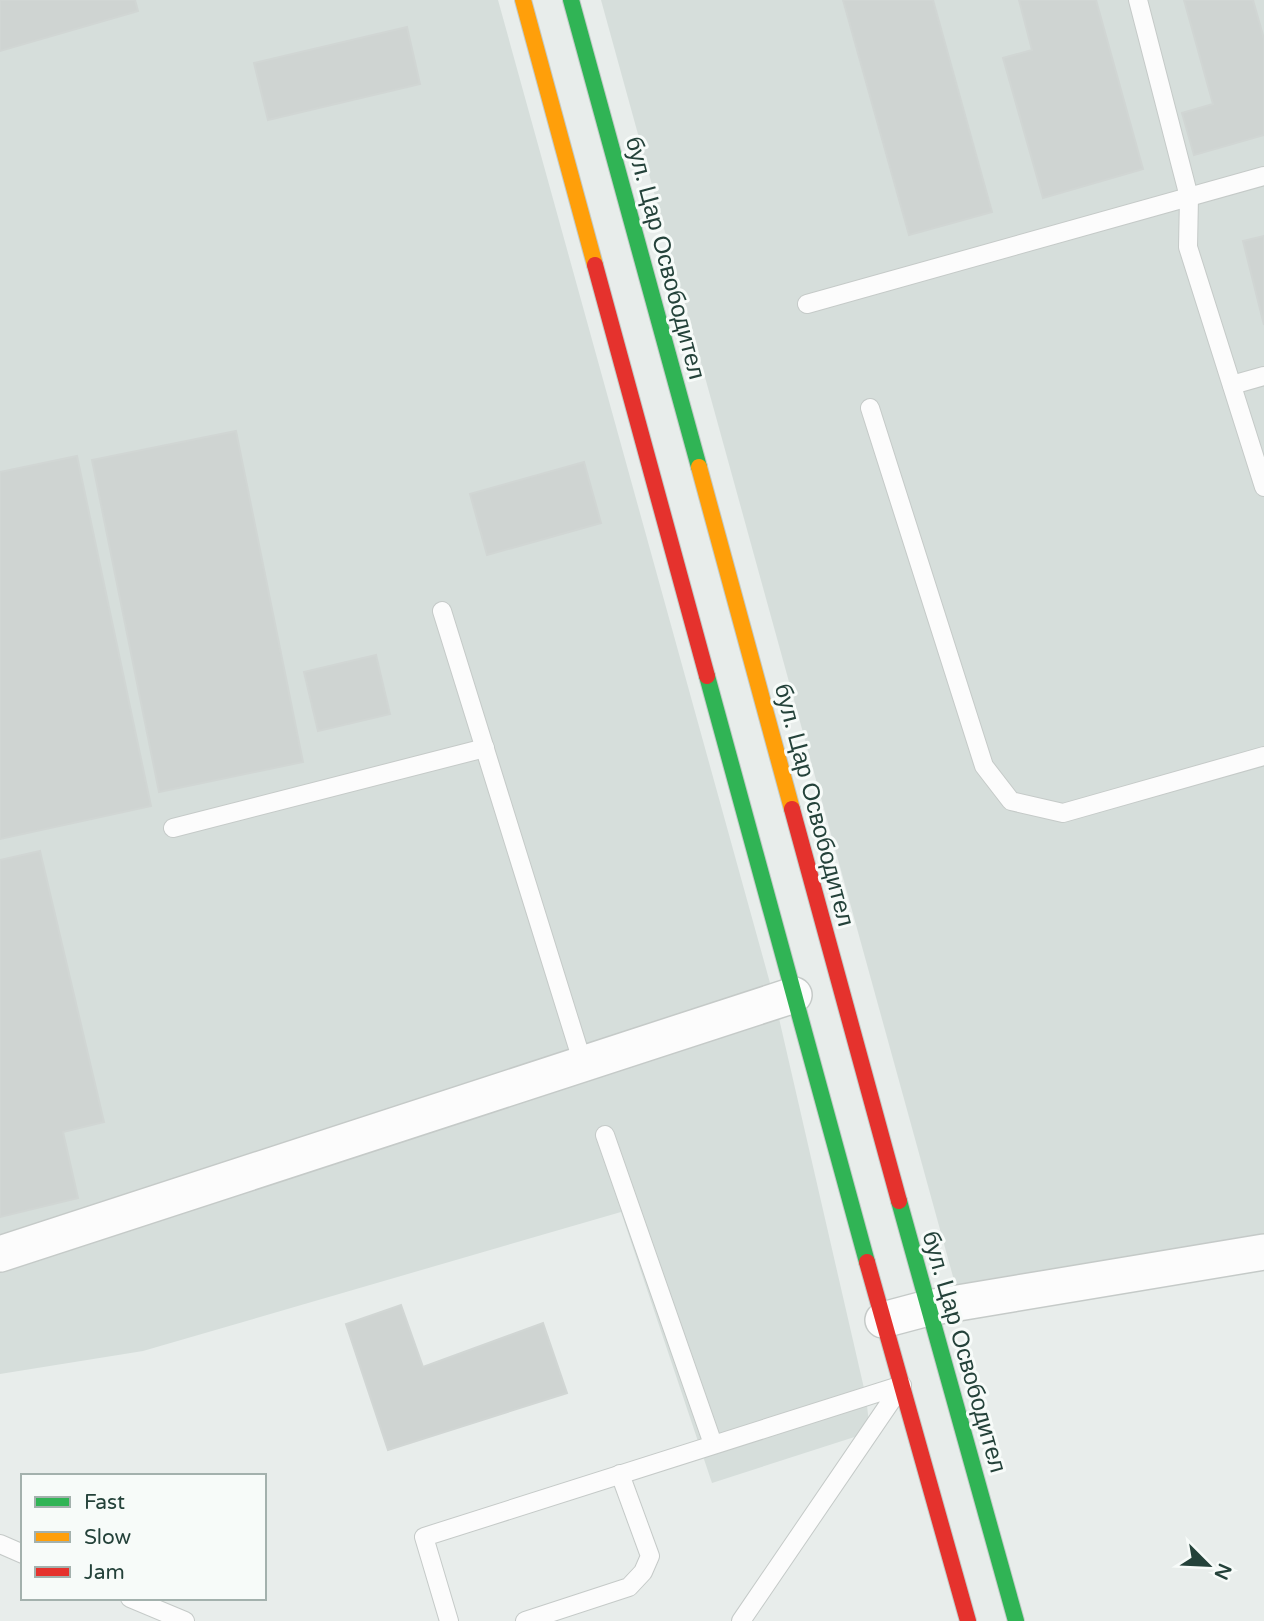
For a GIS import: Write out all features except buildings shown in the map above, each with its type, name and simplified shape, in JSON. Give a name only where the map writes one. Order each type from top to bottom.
[{"type":"main road","points":[[523,0],[883,1320],[968,1621]]},
{"type":"main road","name":"бул. Цар Освободител","points":[[572,0],[928,1308],[1016,1621]]},
{"type":"street","points":[[0,1254],[794,995]]},
{"type":"street","points":[[883,1320],[928,1308],[1264,1252]]},
{"type":"lane","points":[[1138,0],[1189,197],[1188,247],[1264,487]]},
{"type":"lane","points":[[807,304],[1264,176]]},
{"type":"lane","points":[[1232,386],[1264,376]]},
{"type":"lane","points":[[870,408],[985,765],[1011,801],[1063,813],[1264,756]]},
{"type":"lane","points":[[442,611],[583,1064]]},
{"type":"lane","points":[[173,828],[485,748]]},
{"type":"lane","points":[[605,1135],[713,1444]]},
{"type":"lane","points":[[449,1621],[424,1537],[902,1385]]},
{"type":"lane","points":[[741,1621],[902,1385]]},
{"type":"lane","points":[[524,1621],[629,1587],[643,1572],[650,1556],[620,1474]]},
{"type":"lane","points":[[0,1544],[21,1553]]},
{"type":"lane","points":[[135,1600],[185,1621]]},
{"type":"shaded area","points":[[0,0],[498,0],[775,1001],[866,1397],[870,1432],[712,1483],[621,1212],[143,1351],[0,1374]]},
{"type":"shaded area","points":[[601,0],[1264,0],[1264,1252],[960,1302]]},
{"type":"traffic: fast","points":[[571,0],[699,467]]},
{"type":"traffic: fast","points":[[707,676],[867,1262]]},
{"type":"traffic: fast","points":[[899,1201],[1016,1621]]},
{"type":"traffic: slow","points":[[523,0],[595,265]]},
{"type":"traffic: slow","points":[[699,467],[792,809]]},
{"type":"traffic: jam","points":[[595,265],[707,676]]},
{"type":"traffic: jam","points":[[792,809],[899,1201]]},
{"type":"traffic: jam","points":[[867,1262],[968,1621]]}]
